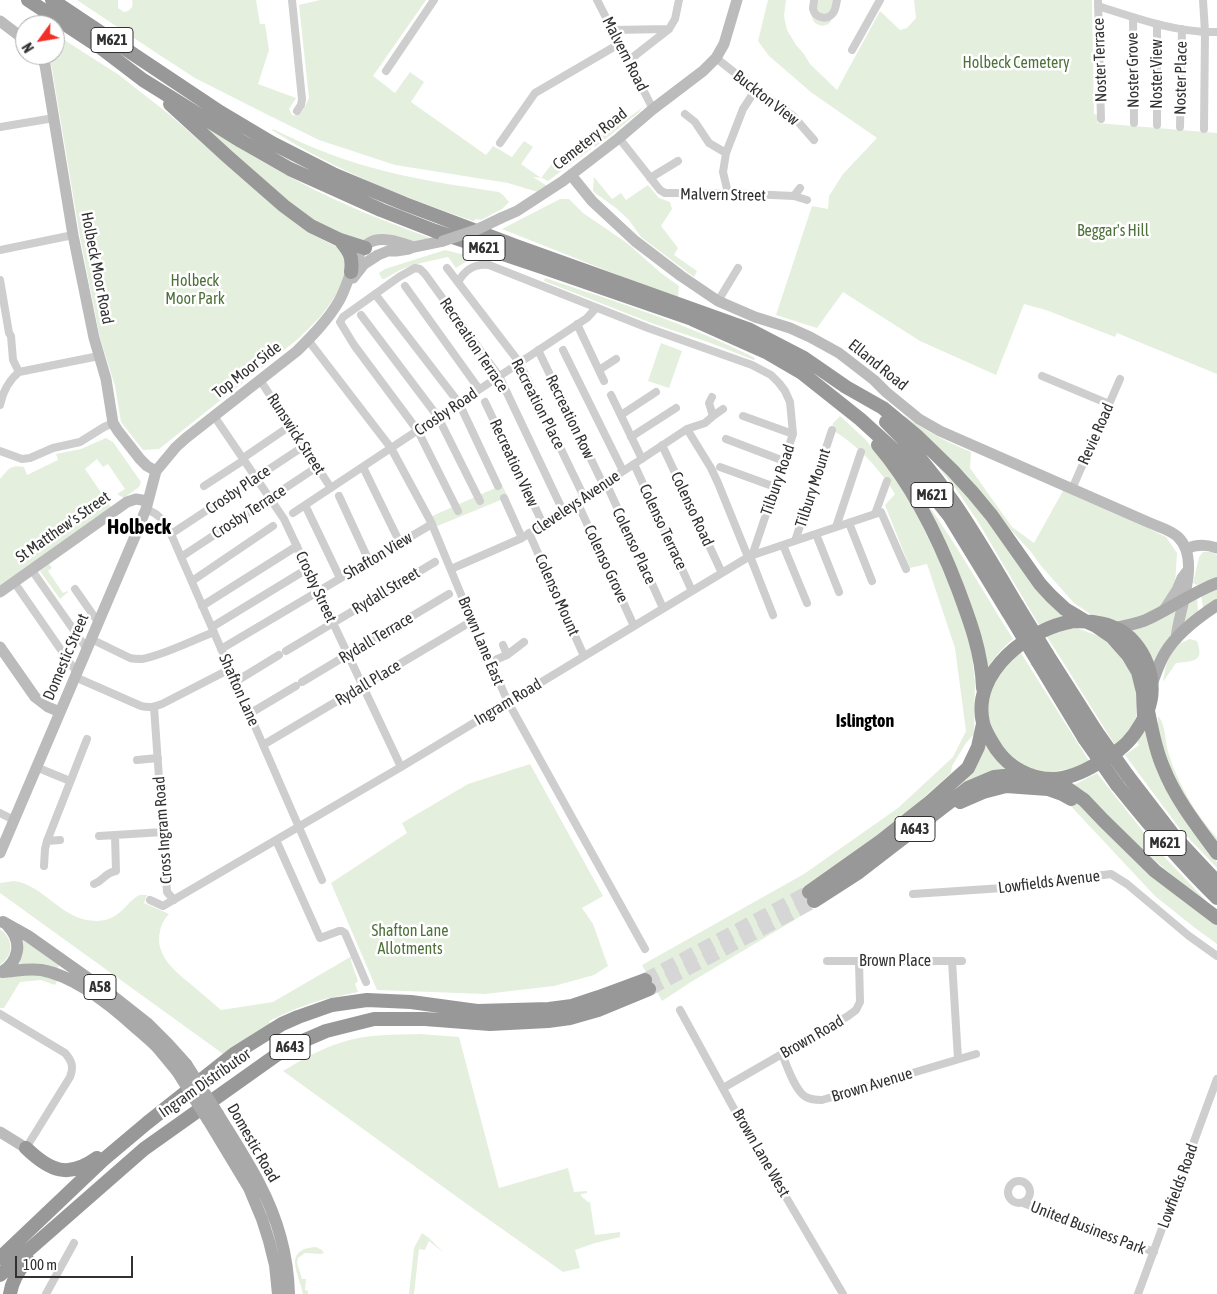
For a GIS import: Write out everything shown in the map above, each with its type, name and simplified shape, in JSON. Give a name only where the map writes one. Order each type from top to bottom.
[{"type":"highway","name":"M621","points":[[28,0],[101,48],[143,80],[290,169],[435,232],[692,319],[766,352],[802,374],[833,397],[878,434],[904,459],[950,518],[1012,609],[1090,734],[1169,848],[1189,871],[1217,898]]},
{"type":"highway","name":"M621","points":[[52,0],[220,112],[272,143],[335,175],[516,246],[748,329],[804,358],[846,386],[899,434],[938,481],[969,524],[1012,609]]},
{"type":"highway","points":[[143,80],[284,206],[312,226],[340,240],[365,248]]},
{"type":"highway","points":[[340,240],[351,256],[352,262],[349,278]]},
{"type":"highway","points":[[846,386],[883,408],[918,437],[973,493],[992,516],[1040,584],[1058,604],[1112,637],[1128,655],[1138,672],[1146,714],[1162,766],[1171,785],[1217,853]]},
{"type":"highway","points":[[833,397],[890,458],[930,526],[950,570],[976,639],[982,670],[983,724],[992,743],[1009,763],[1024,774],[1054,779],[1090,768],[1120,749],[1137,730],[1146,714],[1152,683],[1150,672],[1142,654],[1129,638],[1115,628],[1085,621],[1064,623],[1052,627],[1020,645],[1008,654],[995,668],[983,693]]},
{"type":"highway","name":"A643","points":[[983,724],[978,747],[968,768],[930,802],[811,897],[859,872],[968,788],[994,777],[1024,774]]},
{"type":"highway","points":[[1054,779],[1084,800],[1155,871],[1217,918]]},
{"type":"highway","name":"M621","points":[[1123,781],[1217,882]]},
{"type":"highway","points":[[929,818],[950,806],[984,792],[1006,786],[1048,789],[1062,794],[1096,812]]},
{"type":"highway","name":"Ingram Distributor","points":[[0,1258],[103,1160],[147,1123],[249,1044],[282,1024],[306,1013],[332,1005],[367,1000],[411,1002],[477,1011],[549,1009],[572,1006],[647,985],[598,1010],[570,1018],[490,1024],[425,1019],[374,1019],[341,1027],[296,1044],[275,1056],[144,1149],[0,1276]]},
{"type":"highway","points":[[26,1148],[48,1166],[66,1170],[90,1163],[147,1123]]},
{"type":"highway","points":[[10,1294],[17,1274],[46,1235]]},
{"type":"main road","points":[[1115,628],[1149,619],[1185,598],[1217,583]]},
{"type":"main road","points":[[1152,683],[1164,655],[1176,639],[1194,621],[1217,605]]},
{"type":"main road","name":"A58","points":[[1,922],[15,934],[18,951],[10,967],[1,973]]},
{"type":"main road","name":"Domestic Road","points":[[1,922],[28,936],[110,994],[148,1024],[168,1044],[213,1117],[260,1184],[272,1212],[283,1246],[287,1265],[289,1294]]},
{"type":"main road","name":"Domestic Road","points":[[1,973],[30,969],[42,970],[75,983],[103,1000],[182,1068]]},
{"type":"main road","name":"Domestic Road","points":[[213,1117],[249,1188],[262,1219],[275,1264],[278,1294]]},
{"type":"street","points":[[292,0],[302,99],[297,111]]},
{"type":"street","points":[[386,71],[434,0]]},
{"type":"street","name":"Malvern Road","points":[[597,0],[652,109]]},
{"type":"street","points":[[628,61],[669,29],[675,18],[679,0]]},
{"type":"street","name":"Cemetery Road","points":[[414,247],[443,241],[476,230],[517,211],[570,175],[703,71],[716,58],[724,44],[737,0]]},
{"type":"street","points":[[814,0],[814,12],[823,18],[833,13],[837,0]]},
{"type":"street","points":[[852,50],[880,0]]},
{"type":"street","points":[[1203,0],[1205,32],[1204,129]]},
{"type":"street","points":[[1098,3],[1157,24],[1182,29],[1217,32]]},
{"type":"street","name":"Noster Terrace","points":[[1098,3],[1101,120]]},
{"type":"street","name":"Noster Grove","points":[[1133,17],[1134,123]]},
{"type":"street","points":[[0,21],[15,32]]},
{"type":"street","name":"Noster View","points":[[1157,24],[1157,125]]},
{"type":"street","points":[[612,30],[669,29]]},
{"type":"street","name":"Noster Place","points":[[1180,127],[1182,29]]},
{"type":"street","points":[[500,143],[535,93],[619,44]]},
{"type":"street","name":"Buckton View","points":[[716,58],[794,116],[814,140]]},
{"type":"street","name":"Holbeck Moor Road","points":[[45,65],[74,235],[94,338],[106,379],[113,423],[140,460],[156,471]]},
{"type":"street","points":[[728,193],[723,172],[726,153],[743,109],[756,89]]},
{"type":"street","points":[[685,114],[695,122],[708,143],[726,153]]},
{"type":"street","points":[[0,127],[54,118]]},
{"type":"street","name":"Malvern Street","points":[[618,138],[660,190],[665,193],[794,196],[807,200]]},
{"type":"street","points":[[650,178],[678,161]]},
{"type":"street","name":"Elland Road","points":[[570,175],[592,200],[635,241],[718,301],[754,317],[790,328],[810,337],[839,353],[919,419],[940,431],[1171,532],[1179,538],[1186,549]]},
{"type":"street","points":[[794,196],[800,188]]},
{"type":"street","points":[[0,250],[74,235]]},
{"type":"street","points":[[365,248],[369,243],[379,240],[392,241],[414,247]]},
{"type":"street","name":"Top Moor Side","points":[[349,278],[364,264],[378,255],[388,251],[414,247]]},
{"type":"street","points":[[365,248],[388,251]]},
{"type":"street","name":"Top Moor Side","points":[[156,471],[176,447],[297,351],[308,340],[339,302],[358,257],[365,248]]},
{"type":"street","points":[[458,282],[466,270],[479,264],[489,265],[596,308]]},
{"type":"street","name":"Recreation Place","points":[[448,268],[519,362],[580,499]]},
{"type":"street","points":[[718,301],[738,268]]},
{"type":"street","name":"Recreation Terrace","points":[[375,294],[410,270],[420,269],[425,274],[499,376],[563,511]]},
{"type":"street","points":[[0,280],[11,336],[13,360],[19,372]]},
{"type":"street","points":[[405,286],[479,390]]},
{"type":"street","points":[[458,511],[418,430],[354,344],[340,322],[343,317],[375,294],[459,403],[498,486]]},
{"type":"street","name":"Crosby Road","points":[[293,513],[587,318],[596,308]]},
{"type":"street","name":"Tilbury Road","points":[[596,308],[760,369],[771,375],[785,392],[790,402],[793,434],[750,556]]},
{"type":"street","points":[[361,315],[438,417],[480,501]]},
{"type":"street","points":[[577,324],[604,381]]},
{"type":"street","name":"Brown Lane East","points":[[308,340],[391,448],[432,524],[508,702],[645,949]]},
{"type":"street","name":"Recreation Row","points":[[538,350],[604,484]]},
{"type":"street","points":[[563,350],[622,471]]},
{"type":"street","points":[[0,405],[6,386],[19,372],[99,356]]},
{"type":"street","points":[[599,370],[616,360]]},
{"type":"street","points":[[1042,376],[1109,404]]},
{"type":"street","name":"Revie Road","points":[[1072,488],[1120,379]]},
{"type":"street","name":"Runswick Street","points":[[260,380],[331,488]]},
{"type":"street","points":[[621,415],[656,392]]},
{"type":"street","points":[[611,395],[642,459]]},
{"type":"street","points":[[712,397],[709,403],[713,416]]},
{"type":"street","name":"Recreation View","points":[[485,402],[543,524]]},
{"type":"street","points":[[632,437],[676,408]]},
{"type":"street","name":"Cleveleys Avenue","points":[[451,569],[526,536],[686,429],[705,423],[724,409]]},
{"type":"street","name":"Crosby Street","points":[[214,416],[284,519],[401,767]]},
{"type":"street","points":[[743,416],[793,434]]},
{"type":"street","points":[[0,451],[22,459],[30,458],[53,448],[80,442],[113,423]]},
{"type":"street","points":[[204,486],[290,426]]},
{"type":"street","points":[[686,429],[708,462],[718,483],[773,615]]},
{"type":"street","name":"Tilbury Mount","points":[[795,541],[834,434]]},
{"type":"street","points":[[726,439],[784,461]]},
{"type":"street","name":"Colenso Road","points":[[662,445],[722,573]]},
{"type":"street","name":"Crosby Place","points":[[171,534],[304,446]]},
{"type":"street","points":[[836,527],[861,452]]},
{"type":"street","points":[[858,462],[867,465]]},
{"type":"street","name":"Colenso Terrace","points":[[634,464],[692,591]]},
{"type":"street","name":"Crosby Terrace","points":[[181,557],[317,467]]},
{"type":"street","points":[[363,467],[400,543]]},
{"type":"street","points":[[720,467],[775,487]]},
{"type":"street","name":"Domestic Street","points":[[0,853],[121,570],[146,505],[156,471]]},
{"type":"street","points":[[875,514],[887,492],[887,481]]},
{"type":"street","name":"Colenso Place","points":[[604,484],[663,608]]},
{"type":"street","points":[[339,496],[369,561]]},
{"type":"street","name":"Colenso Mount","points":[[504,498],[526,536],[584,656]]},
{"type":"street","name":"St Matthew's Street","points":[[0,592],[126,502],[136,499],[146,505]]},
{"type":"street","name":"Colenso Grove","points":[[580,499],[634,626]]},
{"type":"street","name":"Shafton Lane","points":[[146,505],[161,518],[171,534],[322,880]]},
{"type":"street","points":[[305,506],[340,578]]},
{"type":"street","points":[[875,514],[881,512],[906,569]]},
{"type":"street","name":"Ingram Road","points":[[150,900],[163,906],[174,900],[401,767],[750,556],[875,514]]},
{"type":"street","points":[[850,523],[872,581]]},
{"type":"street","name":"Shafton View","points":[[221,650],[432,524]]},
{"type":"street","points":[[192,581],[273,526]]},
{"type":"street","points":[[816,534],[839,592]]},
{"type":"street","points":[[1176,639],[1176,629],[1188,584],[1186,549],[1198,545],[1217,548]]},
{"type":"street","points":[[202,606],[297,546]]},
{"type":"street","points":[[783,546],[807,603]]},
{"type":"street","name":"Rydall Street","points":[[236,682],[436,562]]},
{"type":"street","points":[[31,570],[89,644],[130,658],[143,659],[213,630],[308,569]]},
{"type":"street","points":[[1164,610],[1178,590],[1182,578],[1188,570]]},
{"type":"street","points":[[14,582],[76,675],[141,706],[154,707],[230,669]]},
{"type":"street","points":[[75,589],[98,622]]},
{"type":"street","name":"Rydall Terrace","points":[[249,714],[449,594]]},
{"type":"street","name":"Rydall Place","points":[[263,745],[472,621]]},
{"type":"street","points":[[490,662],[507,655],[524,642]]},
{"type":"street","points":[[503,645],[507,655]]},
{"type":"street","points":[[0,647],[4,662],[35,697],[48,707],[60,712]]},
{"type":"street","name":"Cross Ingram Road","points":[[154,707],[167,892],[174,900]]},
{"type":"street","points":[[44,866],[44,849],[87,739]]},
{"type":"street","name":"Cross Ingram Road","points":[[137,760],[158,758]]},
{"type":"street","points":[[36,767],[70,780]]},
{"type":"street","points":[[0,813],[14,820]]},
{"type":"street","points":[[99,836],[163,832]]},
{"type":"street","points":[[94,884],[101,882],[109,872],[116,871],[115,835]]},
{"type":"street","points":[[47,841],[60,840]]},
{"type":"street","points":[[276,840],[320,938],[335,932],[342,931],[345,933],[366,982]]},
{"type":"street","name":"Lowfields Avenue","points":[[912,894],[1003,888],[1111,874],[1127,884],[1189,936],[1217,956]]},
{"type":"street","name":"Brown Place","points":[[827,960],[962,961]]},
{"type":"street","name":"Brown Road","points":[[723,1088],[856,1010],[860,1002],[859,961]]},
{"type":"street","points":[[952,961],[958,1059]]},
{"type":"street","name":"Brown Lane West","points":[[680,1010],[723,1088],[843,1294]]},
{"type":"street","points":[[0,1014],[64,1053],[73,1066],[70,1077],[26,1148],[0,1132]]},
{"type":"street","name":"Brown Avenue","points":[[782,1054],[799,1090],[805,1097],[814,1100],[822,1100],[976,1054]]},
{"type":"street","name":"Lowfields Road","points":[[1138,1294],[1217,1079]]},
{"type":"street","name":"United Business Park","points":[[1023,1203],[1154,1252]]},
{"type":"street","points":[[46,1294],[74,1243]]},
{"type":"green space","points":[[77,0],[118,0],[118,8],[124,12],[131,8],[132,0],[256,0],[260,24],[265,24],[269,50],[258,84],[296,98],[289,109],[292,115],[295,115],[303,110],[309,98],[299,5],[320,0],[426,0],[373,76],[395,93],[410,72],[424,82],[411,102],[486,155],[493,146],[512,157],[524,141],[533,147],[521,164],[541,178],[533,177],[547,186],[538,192],[508,183],[395,165],[319,140],[195,78]]},
{"type":"green space","points":[[768,0],[786,0],[784,16],[787,30],[810,64],[837,90],[880,11],[900,30],[907,28],[916,18],[914,0],[1092,0],[1094,114],[1097,115],[1097,123],[1217,133],[1217,374],[1117,333],[1115,337],[1046,310],[1024,304],[996,375],[920,341],[843,292],[817,328],[776,315],[812,206],[828,209],[829,196],[843,174],[877,138],[812,93],[769,56],[758,41]]},
{"type":"green space","points":[[815,0],[835,0],[832,19],[826,25],[817,24],[813,20],[812,13]]},
{"type":"green space","name":"Holbeck Moor Park","points":[[65,40],[119,75],[170,115],[238,175],[308,232],[344,251],[349,268],[337,294],[321,316],[298,339],[159,449],[143,450],[121,422],[115,386],[100,338],[80,237],[51,65],[65,65]]},
{"type":"green space","points":[[643,107],[595,147],[591,141],[612,130],[610,126],[631,116]]},
{"type":"green space","points":[[177,108],[236,146],[317,191],[349,206],[430,238],[419,241],[359,241],[350,239],[306,217]]},
{"type":"green space","points":[[273,129],[319,150],[382,171],[499,192],[509,202],[502,209],[481,220],[476,219],[473,221],[369,182],[320,158]]},
{"type":"green space","points":[[587,144],[591,149],[548,181],[541,178],[554,161],[562,165],[575,146],[581,149]]},
{"type":"green space","points":[[594,177],[612,199],[621,193],[626,200],[648,185],[659,198],[670,202],[672,209],[661,226],[678,248],[674,255],[697,271],[694,277],[641,237],[629,220],[595,193],[593,190]]},
{"type":"green space","points":[[560,199],[569,199],[583,213],[627,243],[679,286],[678,299],[502,229]]},
{"type":"green space","points":[[445,250],[473,257],[456,268],[448,257],[402,269],[384,279],[382,279],[379,273],[385,269]]},
{"type":"green space","points":[[545,278],[678,324],[755,358],[754,360],[654,324],[544,281]]},
{"type":"green space","points":[[661,343],[682,351],[669,388],[648,381]]},
{"type":"green space","points":[[840,416],[866,440],[889,470],[912,505],[938,558],[971,647],[975,682],[974,734],[952,766],[951,773],[904,815],[806,913],[662,1001],[642,965],[804,874],[898,808],[953,757],[966,731],[955,648],[927,564],[910,568],[885,505],[895,494],[867,458],[850,442],[832,430],[833,423]]},
{"type":"green space","points":[[905,416],[936,436],[971,452],[970,468],[1012,527],[1034,543],[1064,489],[1166,537],[1177,553],[1175,585],[1168,600],[1154,612],[1133,620],[1117,621],[1096,618],[1074,603],[1009,528],[967,475],[903,418]]},
{"type":"green space","points":[[106,438],[113,442],[141,482],[139,487],[124,498],[117,494],[125,489],[108,464],[103,467],[97,459],[85,469],[111,507],[0,585],[0,479],[12,467],[24,467],[27,475],[58,460],[56,454],[81,449]]},
{"type":"green space","points":[[924,450],[949,474],[1065,617],[1039,625],[977,520],[956,489]]},
{"type":"green space","points":[[909,479],[950,537],[1013,639],[997,655],[984,674]]},
{"type":"green space","points":[[502,485],[508,497],[435,527],[430,517]]},
{"type":"green space","points":[[1203,552],[1211,552],[1217,555],[1217,577],[1197,585],[1193,583],[1199,557]]},
{"type":"green space","points":[[49,564],[52,568],[48,571],[63,593],[68,592],[60,599],[40,571]]},
{"type":"green space","points":[[1217,587],[1217,600],[1203,608],[1201,593]]},
{"type":"green space","points":[[1197,596],[1198,611],[1182,624],[1187,602]]},
{"type":"green space","points":[[1179,608],[1172,633],[1153,666],[1127,628]]},
{"type":"green space","points":[[1077,628],[1101,637],[1120,655],[1130,669],[1137,701],[1136,717],[1133,728],[1115,745],[1046,635],[1061,630]]},
{"type":"green space","points":[[1190,639],[1197,641],[1199,648],[1198,657],[1192,661],[1176,663],[1163,682],[1173,650]]},
{"type":"green space","points":[[1019,650],[1089,761],[1074,768],[1051,772],[1028,768],[1012,758],[996,740],[988,720],[988,693],[1002,666]]},
{"type":"green space","points":[[1158,717],[1163,725],[1168,751],[1178,778],[1195,809],[1217,838],[1217,849],[1167,765],[1158,727]]},
{"type":"green space","points":[[1148,725],[1207,848],[1217,862],[1217,868],[1180,829],[1125,755],[1139,745],[1137,742]]},
{"type":"green space","points":[[984,741],[1008,770],[962,787],[959,784]]},
{"type":"green space","name":"Shafton Lane Allotments","points":[[530,764],[603,896],[582,908],[593,924],[608,966],[594,975],[554,986],[485,994],[377,990],[331,883],[407,833],[402,823],[468,784]]},
{"type":"green space","points":[[1097,773],[1157,849],[1209,904],[1160,864],[1084,791],[1074,785]]},
{"type":"green space","points":[[1069,797],[1217,924],[1217,944],[1155,896],[1066,801]]},
{"type":"green space","points":[[14,881],[35,889],[73,915],[97,921],[112,918],[137,896],[147,895],[144,903],[169,914],[163,922],[159,940],[160,948],[168,963],[221,1010],[273,1002],[352,956],[351,961],[358,981],[355,984],[358,992],[321,1000],[269,1021],[271,1025],[226,1056],[0,893],[0,883]]},
{"type":"green space","points":[[0,929],[8,938],[10,952],[5,961],[0,965]]},
{"type":"green space","points":[[21,938],[59,965],[57,970],[15,965]]},
{"type":"green space","points":[[26,974],[47,977],[57,981],[55,985],[41,980],[20,982],[4,1008],[0,1008],[0,978]]},
{"type":"green space","points":[[420,1034],[459,1037],[499,1188],[568,1168],[574,1192],[587,1191],[587,1193],[581,1194],[581,1196],[590,1202],[595,1235],[620,1232],[620,1237],[575,1250],[580,1268],[563,1272],[283,1071],[322,1050],[346,1041],[373,1036]]},
{"type":"green space","points":[[422,1233],[444,1253],[429,1241],[425,1250],[419,1249],[414,1294],[409,1294],[414,1248]]},
{"type":"green space","points":[[316,1247],[324,1253],[305,1253],[298,1258],[297,1263],[302,1279],[306,1279],[305,1290],[308,1291],[308,1294],[303,1294],[295,1264],[296,1258],[305,1249]]},
{"type":"tunnel","points":[[645,980],[809,892]]},
{"type":"tunnel","points":[[649,989],[814,901]]},
{"type":"district","name":"Holbeck","points":[[139,527]]},
{"type":"district","name":"Islington","points":[[865,721]]},
{"type":"park label","name":"Holbeck Cemetery","points":[[1016,63]]},
{"type":"park label","name":"Beggar's Hill","points":[[1113,231]]}]
